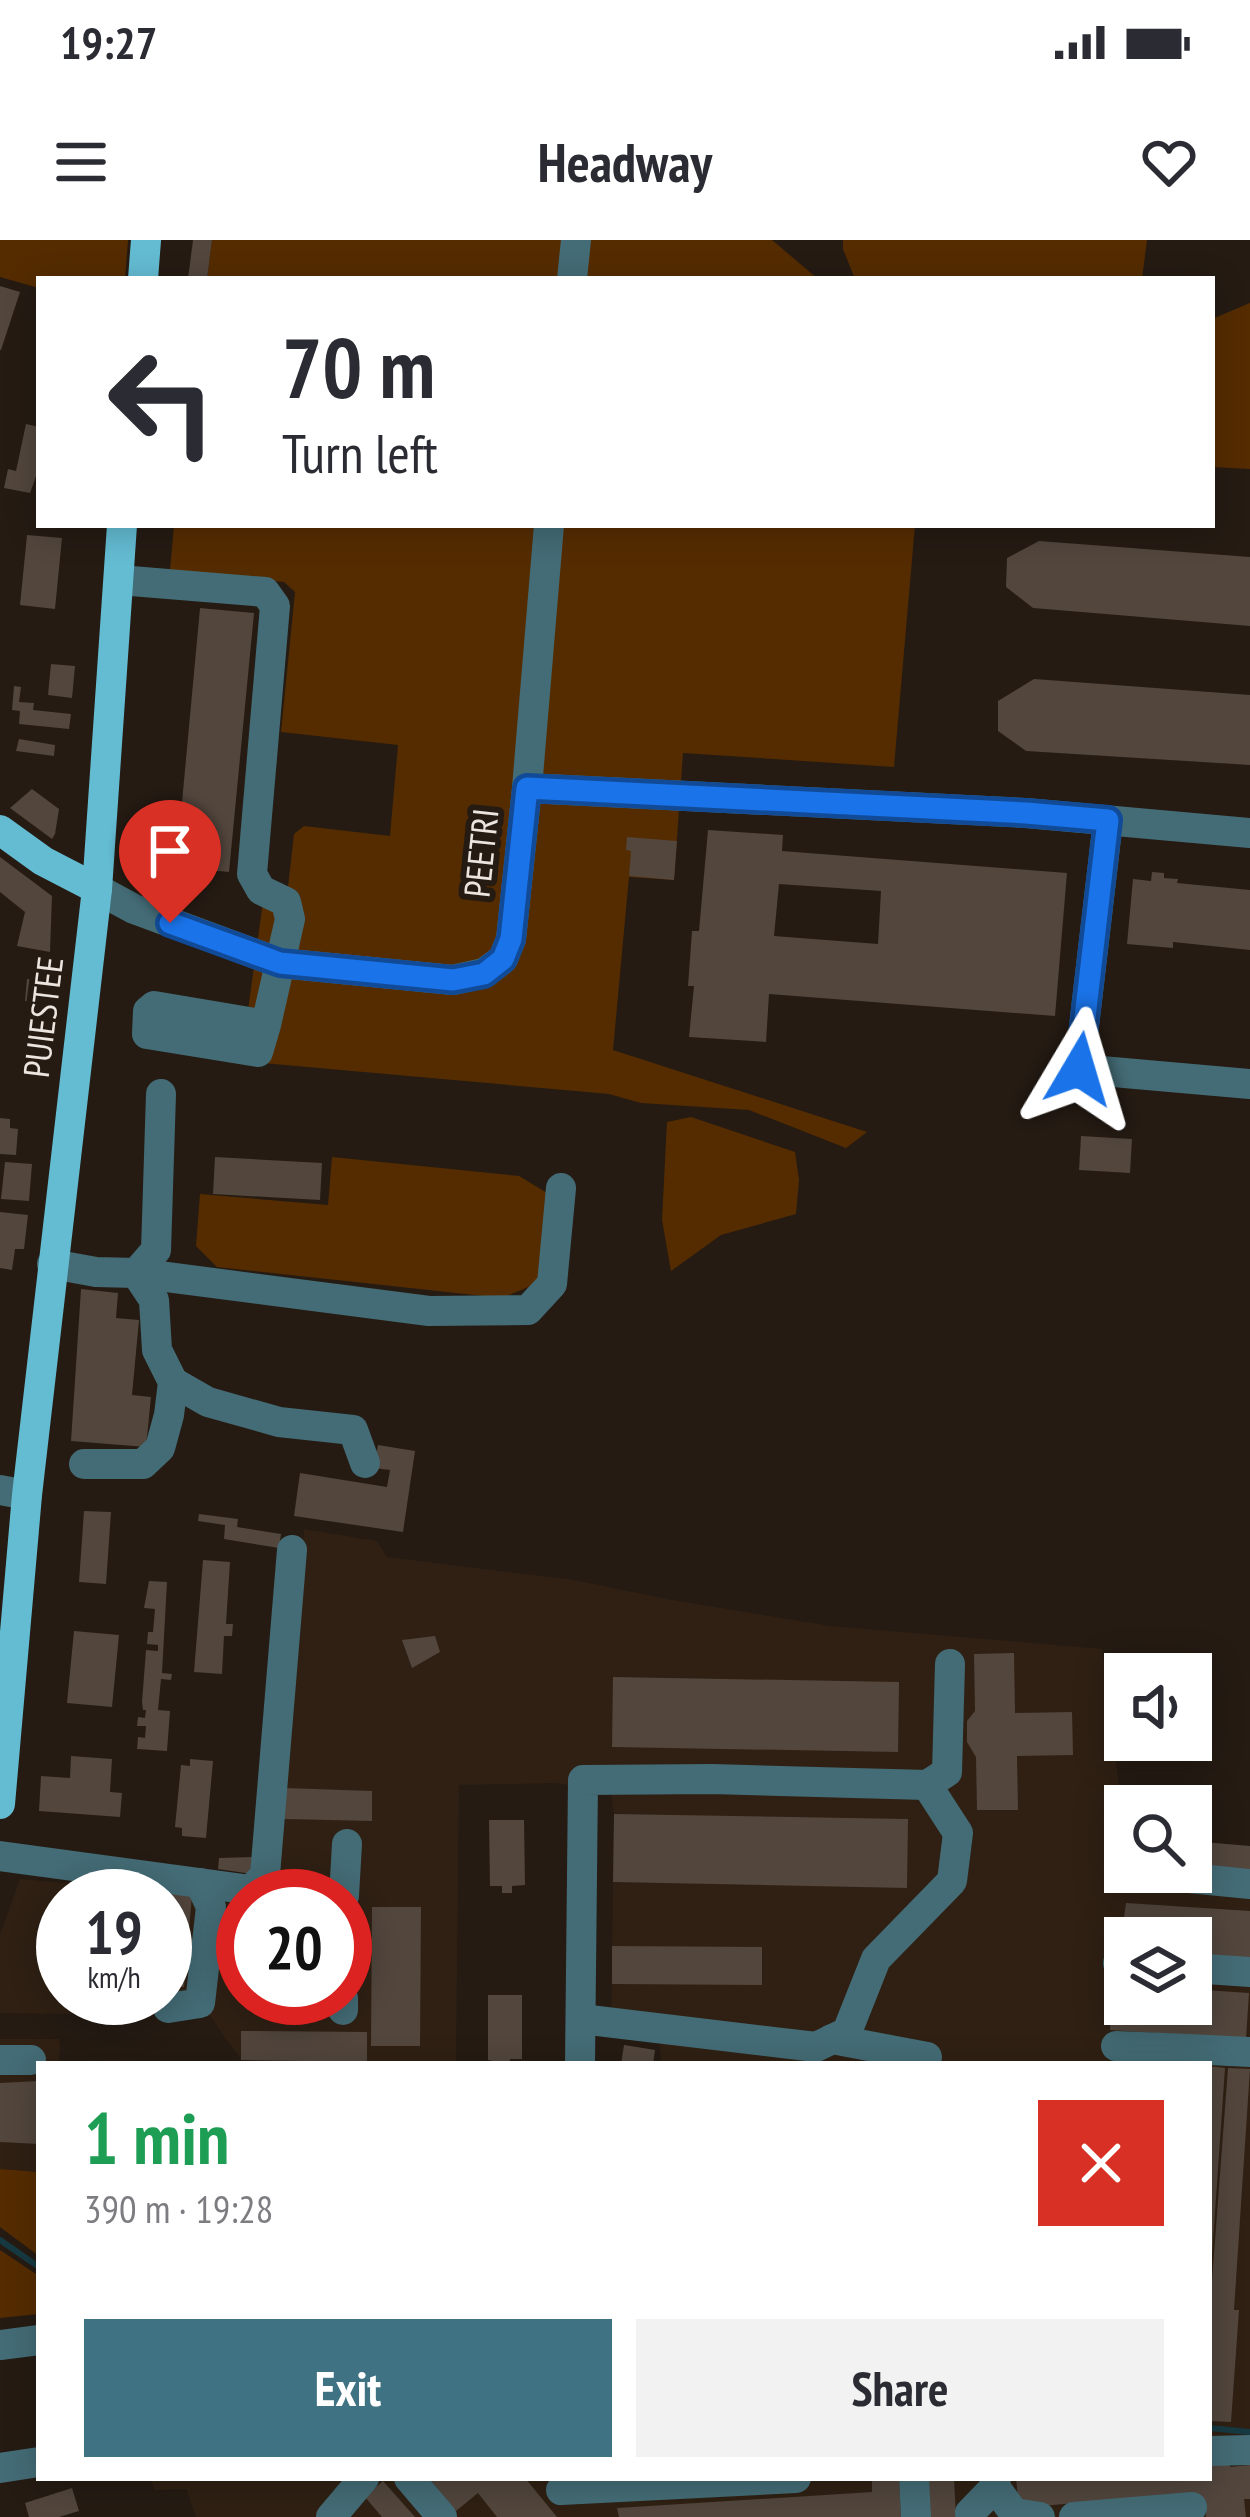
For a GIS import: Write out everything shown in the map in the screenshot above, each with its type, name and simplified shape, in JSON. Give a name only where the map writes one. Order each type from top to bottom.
[{"type":"main road","points":[[143,276],[146,240]]},
{"type":"main road","name":"PUIESTEE","points":[[0,1804],[14,1492],[52,1264],[97,890],[122,528]]},
{"type":"main road","points":[[0,830],[43,861],[97,890]]},
{"type":"street","points":[[572,276],[576,240]]},
{"type":"street","name":"PEETRI","points":[[280,963],[453,980],[484,974],[503,959],[511,939],[549,528]]},
{"type":"street","points":[[119,580],[265,592],[275,606],[252,874],[261,890],[286,902],[290,919],[266,1025]]},
{"type":"street","points":[[527,788],[1026,813],[1250,833]]},
{"type":"street","points":[[1108,820],[1079,1069],[1250,1084]]},
{"type":"street","points":[[97,890],[134,909],[280,963]]},
{"type":"street","points":[[136,1274],[156,1250],[161,1094]]},
{"type":"street","points":[[52,1264],[429,1311],[528,1310],[552,1283],[561,1188]]},
{"type":"street","points":[[84,1464],[143,1464],[160,1448],[173,1382],[157,1350],[154,1300],[136,1274]]},
{"type":"street","points":[[173,1382],[208,1402],[280,1422],[352,1430],[365,1463]]},
{"type":"street","points":[[265,1869],[292,1550]]},
{"type":"street","points":[[580,2061],[583,1780],[927,1785],[947,1772],[950,1664]]},
{"type":"street","points":[[581,2019],[816,2047],[848,2032],[876,1959],[952,1881],[958,1833],[927,1785]]},
{"type":"street","points":[[345,1869],[346,1844]]},
{"type":"street","points":[[0,1856],[216,1885]]},
{"type":"street","points":[[1212,1880],[1250,1884]]},
{"type":"street","points":[[192,2004],[200,2003],[211,1906],[200,1883]]},
{"type":"street","points":[[1212,1969],[1250,1972]]},
{"type":"street","points":[[832,2039],[927,2057]]},
{"type":"street","points":[[1116,2047],[1188,2057],[1250,2051]]},
{"type":"street","points":[[0,2345],[36,2340]]},
{"type":"street","points":[[1212,2451],[1250,2450]]},
{"type":"street","points":[[0,2468],[36,2462]]},
{"type":"street","points":[[332,2517],[362,2481]]},
{"type":"street","points":[[412,2481],[442,2517]]},
{"type":"street","points":[[556,2484],[676,2481]]},
{"type":"street","points":[[914,2481],[916,2517]]},
{"type":"street","points":[[970,2517],[995,2482],[1014,2513],[1040,2517]]},
{"type":"street","points":[[556,2484],[582,2517]]},
{"type":"street","points":[[1074,2517],[1192,2507]]},
{"type":"shaded area","points":[[0,240],[128,240],[125,276],[36,276],[36,287],[0,277]]},
{"type":"shaded area","points":[[212,240],[772,240],[814,276],[207,276]]},
{"type":"shaded area","points":[[843,240],[1147,240],[1142,276],[854,276]]},
{"type":"shaded area","points":[[1250,303],[1250,469],[1215,467],[1215,318]]},
{"type":"shaded area","points":[[174,528],[915,528],[894,767],[683,753],[674,880],[629,877],[613,1050],[867,1132],[846,1148],[749,1110],[241,1061],[265,887],[288,887],[294,834],[304,826],[390,836],[398,745],[281,732],[295,592],[284,582],[170,570]]},
{"type":"shaded area","points":[[691,1117],[795,1152],[796,1214],[721,1235],[671,1271],[662,1220],[667,1122]]},
{"type":"shaded area","points":[[332,1157],[519,1176],[552,1196],[545,1280],[502,1298],[217,1267],[196,1246],[200,1194],[328,1205]]},
{"type":"shaded area","points":[[304,1529],[377,1541],[387,1557],[574,1580],[831,1626],[1102,1649],[1104,1761],[1116,1761],[1119,1785],[1104,1785],[1104,1893],[1212,1893],[1212,1843],[1250,1846],[1250,2517],[196,2517],[186,2489],[154,2490],[152,2481],[1212,2481],[1212,2061],[661,2061],[660,2036],[611,2036],[611,1793],[556,1783],[459,1785],[456,2061],[241,2060],[216,2025],[372,2025],[372,1869],[280,1869]]},
{"type":"shaded area","points":[[20,1879],[36,1880],[36,2014],[0,2013],[0,1934]]},
{"type":"shaded area","points":[[192,1894],[216,1897],[216,2025],[210,2016],[192,2016]]},
{"type":"shaded area","points":[[0,2039],[60,2039],[59,2061],[36,2061],[36,2172],[0,2169]]},
{"type":"shaded area","points":[[0,2169],[36,2172],[36,2254],[0,2227]]},
{"type":"shaded area","points":[[0,2250],[36,2274],[36,2314],[0,2318]]},
{"type":"building","points":[[193,240],[212,240],[207,276],[188,276]]},
{"type":"building","points":[[0,286],[20,292],[1,350],[0,350]]},
{"type":"building","points":[[26,424],[36,426],[36,476],[30,493],[4,488],[8,469],[16,471]]},
{"type":"building","points":[[27,535],[62,538],[55,609],[20,605]]},
{"type":"building","points":[[1039,541],[1250,557],[1250,626],[1033,608],[1006,587],[1007,558]]},
{"type":"building","points":[[200,608],[254,613],[229,872],[176,867]]},
{"type":"building","points":[[51,664],[75,666],[72,698],[48,695]]},
{"type":"building","points":[[1034,679],[1250,695],[1250,765],[1026,751],[998,731],[998,701]]},
{"type":"building","points":[[14,686],[21,687],[19,702],[34,703],[33,710],[71,714],[69,729],[19,724],[20,711],[12,710]]},
{"type":"building","points":[[19,739],[55,745],[54,756],[16,751]]},
{"type":"building","points":[[32,789],[59,809],[52,839],[10,808]]},
{"type":"building","points":[[708,830],[783,835],[782,851],[1067,873],[1055,1016],[769,994],[766,1042],[689,1037],[692,931],[699,931]],"holes":[[[779,884],[881,891],[878,944],[774,936]]]},
{"type":"building","points":[[627,837],[677,841],[674,880],[629,876]]},
{"type":"building","points":[[0,857],[52,896],[50,952],[17,946],[25,912],[0,892]]},
{"type":"building","points":[[1152,872],[1178,879],[1177,883],[1250,890],[1250,950],[1173,942],[1173,948],[1127,944],[1133,879],[1151,881]]},
{"type":"building","points":[[27,979],[50,980],[48,1003],[25,1001]]},
{"type":"building","points":[[0,1118],[10,1119],[10,1128],[18,1129],[16,1155],[0,1154]]},
{"type":"building","points":[[1081,1136],[1132,1139],[1130,1173],[1079,1170]]},
{"type":"building","points":[[215,1157],[322,1163],[320,1200],[213,1194]]},
{"type":"building","points":[[5,1162],[32,1164],[29,1201],[1,1199]]},
{"type":"building","points":[[0,1212],[28,1215],[24,1249],[15,1249],[12,1270],[0,1268]]},
{"type":"building","points":[[81,1289],[118,1293],[116,1318],[139,1320],[132,1395],[151,1397],[146,1447],[71,1441]]},
{"type":"building","points":[[378,1445],[415,1451],[403,1532],[294,1516],[300,1473],[387,1487],[390,1470],[374,1468]]},
{"type":"building","points":[[84,1511],[111,1512],[106,1584],[79,1582]]},
{"type":"building","points":[[199,1514],[238,1519],[237,1527],[281,1534],[279,1548],[224,1539],[225,1525],[198,1521]]},
{"type":"building","points":[[203,1560],[230,1562],[226,1624],[233,1624],[232,1636],[224,1636],[222,1674],[194,1672]]},
{"type":"building","points":[[149,1581],[167,1582],[162,1673],[172,1674],[171,1680],[161,1679],[158,1710],[170,1711],[167,1751],[137,1749],[138,1737],[145,1738],[146,1726],[137,1726],[146,1710],[142,1702],[146,1650],[158,1651],[158,1645],[147,1644],[155,1609],[144,1608]]},
{"type":"building","points":[[74,1631],[119,1635],[112,1707],[67,1703]]},
{"type":"building","points":[[435,1636],[440,1652],[412,1668],[402,1640]]},
{"type":"building","points":[[1014,1653],[1015,1713],[1072,1712],[1073,1755],[1017,1756],[1018,1810],[977,1810],[976,1757],[967,1742],[967,1721],[975,1711],[974,1654]]},
{"type":"building","points":[[613,1677],[899,1682],[898,1752],[612,1747]]},
{"type":"building","points":[[71,1756],[112,1759],[110,1792],[122,1793],[120,1817],[39,1811],[41,1776],[70,1778]]},
{"type":"building","points":[[190,1759],[213,1761],[206,1838],[182,1836],[182,1828],[175,1827],[181,1765],[190,1766]]},
{"type":"building","points":[[285,1788],[372,1791],[372,1821],[284,1819]]},
{"type":"building","points":[[614,1814],[908,1819],[907,1888],[613,1882]]},
{"type":"building","points":[[489,1820],[524,1820],[525,1885],[512,1886],[512,1893],[502,1893],[502,1886],[490,1886]]},
{"type":"building","points":[[1212,1843],[1250,1846],[1250,1870],[1212,1867]]},
{"type":"building","points":[[253,1857],[252,1869],[218,1869],[219,1858]]},
{"type":"building","points":[[1126,1903],[1250,1911],[1250,1958],[1212,1955],[1212,1917],[1124,1917]]},
{"type":"building","points":[[372,1907],[421,1907],[420,2046],[371,2046]]},
{"type":"building","points":[[612,1946],[762,1947],[762,1985],[612,1984]]},
{"type":"building","points":[[1212,1990],[1249,1993],[1246,2039],[1110,2030],[1110,2025],[1212,2025]]},
{"type":"building","points":[[488,1995],[522,1995],[522,2059],[488,2060]]},
{"type":"building","points":[[241,2031],[367,2032],[367,2061],[241,2060]]},
{"type":"building","points":[[624,2045],[655,2050],[653,2061],[621,2061]]},
{"type":"building","points":[[1212,2066],[1225,2068],[1212,2255]]},
{"type":"building","points":[[1228,2068],[1250,2069],[1231,2422],[1212,2421],[1212,2280]]},
{"type":"building","points":[[36,2081],[36,2144],[0,2142],[0,2083]]},
{"type":"building","points":[[1230,2459],[1230,2467],[1250,2465],[1246,2517],[1206,2517],[1205,2503],[1177,2494],[1019,2508],[1016,2481],[1212,2481],[1212,2461]]},
{"type":"building","points":[[383,2481],[415,2517],[382,2517],[365,2497]]},
{"type":"building","points":[[431,2481],[527,2481],[557,2517],[497,2517],[478,2493],[456,2511]]},
{"type":"building","points":[[872,2481],[899,2481],[901,2517],[619,2517],[617,2508],[872,2492]]},
{"type":"building","points":[[928,2481],[954,2481],[956,2517],[930,2517]]},
{"type":"building","points":[[72,2488],[79,2511],[29,2517],[25,2503]]},
{"type":"waterway","points":[[0,2240],[36,2265]]},
{"type":"waterway","points":[[1212,2428],[1250,2432]]},
{"type":"route","points":[[170,923],[280,963],[453,980],[484,974],[503,959],[511,939],[527,788],[1108,820],[1079,1069]]}]
